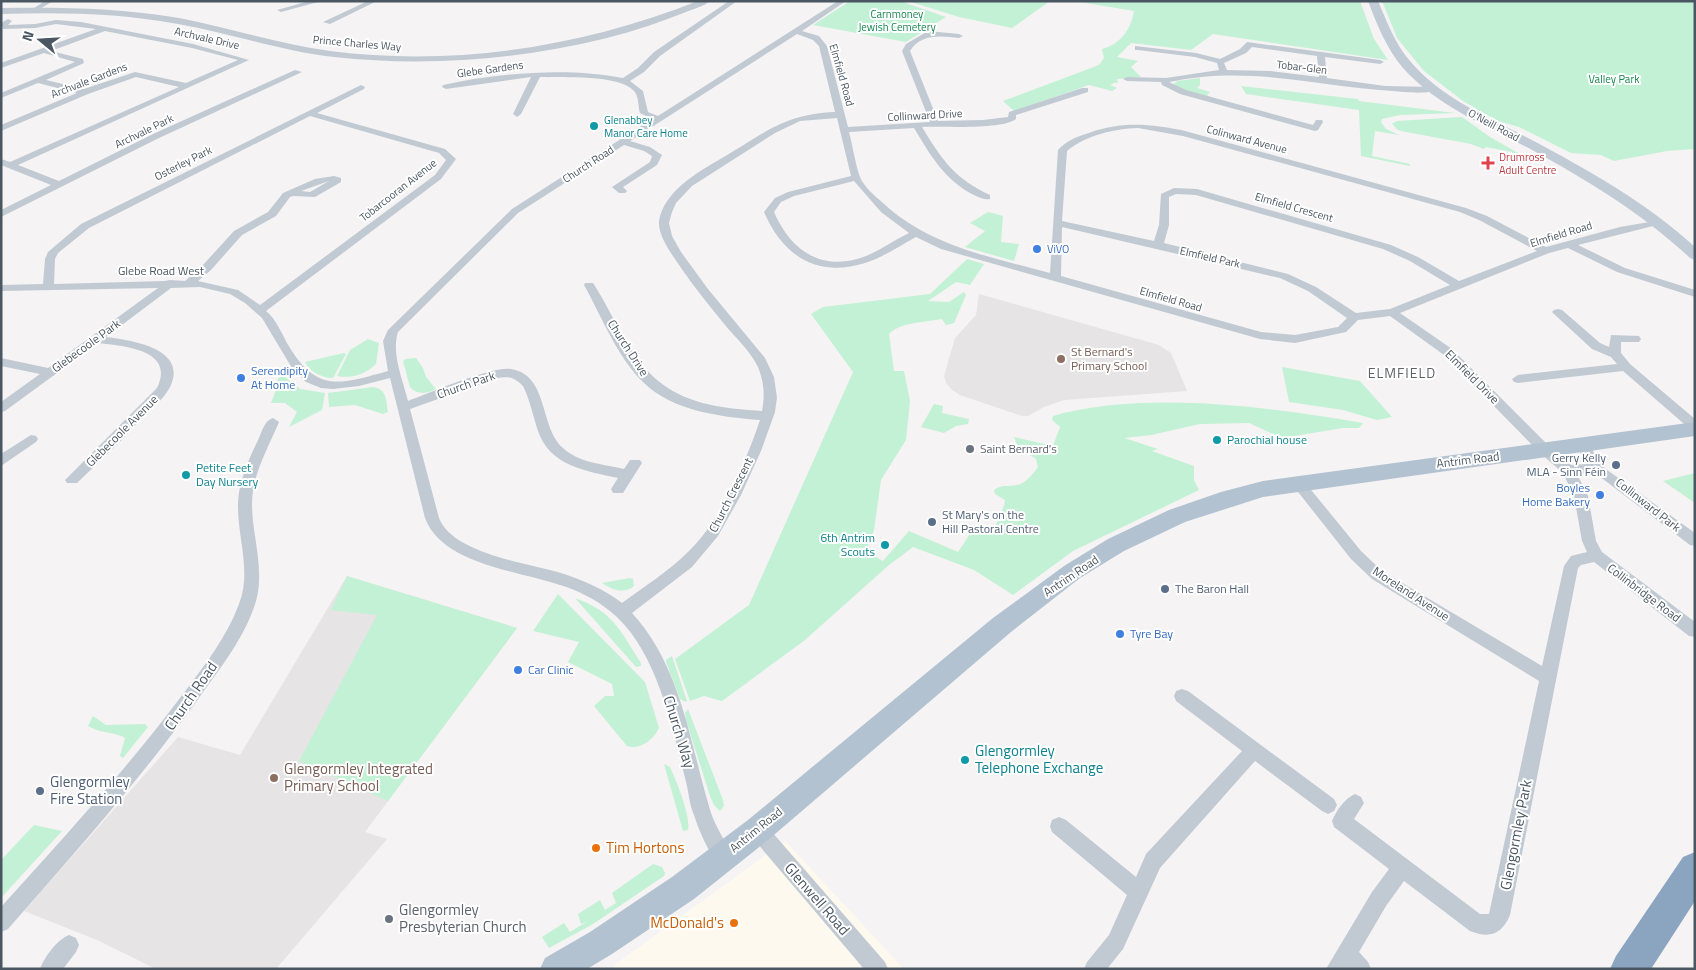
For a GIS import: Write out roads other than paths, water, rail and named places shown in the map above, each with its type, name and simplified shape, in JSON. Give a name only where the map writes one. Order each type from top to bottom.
[{"type":"highway","points":[[1630,969],[1695,869]]},
{"type":"main road","name":"O'Neill Road","points":[[1373,1],[1384,28],[1398,54],[1413,72],[1434,89],[1448,99],[1587,176],[1657,222],[1695,255]]},
{"type":"main road","name":"Antrim Road","points":[[556,969],[653,909],[723,857],[758,830],[948,668],[1072,572],[1131,537],[1177,516],[1229,498],[1298,483],[1588,444],[1695,427]]},
{"type":"street","points":[[34,11],[50,1]]},
{"type":"street","points":[[281,10],[319,1]]},
{"type":"street","points":[[327,22],[355,5],[374,1]]},
{"type":"street","name":"Prince Charles Way","points":[[1,11],[92,12],[149,17],[178,21],[314,51],[361,56],[412,58],[505,54],[571,44],[654,23],[706,1]]},
{"type":"street","points":[[624,81],[641,70],[657,54],[734,1]]},
{"type":"street","name":"Church Road","points":[[394,373],[389,341],[392,332],[399,323],[515,211],[843,1]]},
{"type":"street","name":"Archvale Drive","points":[[8,21],[4,24],[13,28],[56,22],[107,28],[193,46],[245,60],[11,166]]},
{"type":"street","points":[[1,66],[107,28]]},
{"type":"street","name":"Elmfield Road","points":[[795,31],[816,38],[823,46],[856,178],[867,196],[916,233],[945,247],[1228,328],[1278,338],[1306,338],[1342,330],[1354,317],[1392,312],[1545,251],[1620,230],[1657,222]]},
{"type":"street","points":[[935,124],[906,51],[909,46],[931,33],[944,33],[959,38],[969,36]]},
{"type":"street","points":[[1138,48],[1196,55],[1221,62],[1243,51],[1250,44],[1380,62]]},
{"type":"street","points":[[1,96],[80,63],[80,61],[44,51]]},
{"type":"street","points":[[1321,54],[1323,80]]},
{"type":"street","points":[[1221,62],[1220,64],[1225,74]]},
{"type":"street","name":"Archvale Park","points":[[1,214],[156,136],[298,72]]},
{"type":"street","name":"Archvale Gardens","points":[[1,128],[86,92],[135,74],[188,86]]},
{"type":"street","name":"Glebe Gardens","points":[[446,87],[537,74],[610,78],[624,81]]},
{"type":"street","name":"Glebe Gardens","points":[[517,114],[537,74]]},
{"type":"street","name":"Tobar-Glen","points":[[1127,79],[1166,80],[1180,76],[1277,74],[1380,89],[1434,89]]},
{"type":"street","points":[[1166,80],[1165,83],[1168,86],[1202,98],[1315,128],[1319,122]]},
{"type":"street","points":[[39,81],[86,92]]},
{"type":"street","points":[[624,81],[633,85],[641,92],[646,115],[659,119]]},
{"type":"street","name":"Osterley Park","points":[[48,287],[50,259],[53,252],[85,226],[361,87]]},
{"type":"street","name":"Collinward Drive","points":[[844,130],[935,124],[986,123],[1006,120],[1012,119],[1012,114],[1085,90]]},
{"type":"street","points":[[1418,90],[1448,99]]},
{"type":"street","name":"Tobarcooran Avenue","points":[[260,310],[438,177],[450,164],[451,159],[442,151],[309,113]]},
{"type":"street","name":"Church Crescent","points":[[622,612],[671,576],[706,543],[732,499],[754,451],[767,416],[771,398],[767,372],[760,358],[679,259],[668,240],[665,220],[668,209],[686,186],[702,174],[797,120],[840,114]]},
{"type":"street","points":[[1006,120],[1015,128]]},
{"type":"street","name":"Colinward Avenue","points":[[1055,279],[1063,150],[1076,140],[1126,124],[1148,125],[1463,210],[1483,218],[1545,251]]},
{"type":"street","points":[[917,126],[942,166],[969,190],[987,198]]},
{"type":"street","points":[[606,187],[620,189],[656,159],[654,153],[623,142]]},
{"type":"street","points":[[1,162],[60,185]]},
{"type":"street","points":[[856,178],[791,194],[778,200],[769,212],[773,224],[801,256],[826,262],[848,264],[862,261],[916,233]]},
{"type":"street","name":"Elmfield Crescent","points":[[1158,245],[1164,226],[1164,196],[1174,191],[1197,192],[1387,247],[1414,259],[1457,285]]},
{"type":"street","points":[[189,283],[210,265],[239,232],[272,214],[280,206],[283,198],[293,193]]},
{"type":"street","name":"Elmfield Park","points":[[1057,223],[1264,270],[1294,280],[1354,317]]},
{"type":"street","points":[[1568,244],[1621,270],[1695,294]]},
{"type":"street","name":"Glebe Road West","points":[[1,288],[170,283],[211,285],[234,292],[260,310],[269,321],[293,361],[309,380],[325,385],[337,385],[394,373]]},
{"type":"street","name":"Glebecoole Park","points":[[1,408],[170,283]]},
{"type":"street","name":"Church Drive","points":[[589,285],[624,347],[647,379],[661,391],[683,402],[724,411],[767,416]]},
{"type":"street","name":"Elmfield Drive","points":[[1392,312],[1448,352],[1545,450]]},
{"type":"street","points":[[1558,312],[1596,346],[1615,354],[1626,367],[1695,427]]},
{"type":"street","name":"Glebecoole Avenue","points":[[72,480],[134,420],[166,383],[167,373],[164,361],[156,354],[146,348],[96,338]]},
{"type":"street","points":[[1615,354],[1615,338],[1635,339]]},
{"type":"street","points":[[1,362],[49,372]]},
{"type":"street","points":[[1518,379],[1626,367]]},
{"type":"street","points":[[394,373],[436,528],[448,540],[465,550],[562,579],[608,600],[622,612]]},
{"type":"street","name":"Church Park","points":[[403,407],[495,374],[514,374],[523,378],[534,395],[550,443],[565,457],[627,475]]},
{"type":"street","name":"Church Road","points":[[1,922],[78,836],[164,734],[218,658],[240,621],[249,600],[251,573],[245,502],[248,479],[273,422]]},
{"type":"street","points":[[4,465],[31,439]]},
{"type":"street","name":"Collinward Park","points":[[1588,444],[1586,452],[1599,471]]},
{"type":"street","name":"Collinbridge Road","points":[[1545,450],[1568,470],[1581,496],[1589,541],[1596,556],[1695,631]]},
{"type":"street","points":[[618,489],[635,463]]},
{"type":"street","name":"Collinward Park","points":[[1568,470],[1595,469],[1611,477],[1695,541]]},
{"type":"street","name":"Moreland Avenue","points":[[1298,483],[1356,555],[1377,575],[1533,669],[1548,676]]},
{"type":"street","name":"Glengormley Park","points":[[1354,803],[1341,821],[1477,924],[1494,924],[1500,915],[1571,566],[1576,560],[1596,556]]},
{"type":"street","name":"Church Way","points":[[622,612],[640,633],[663,680],[703,816],[723,857]]},
{"type":"street","points":[[1182,696],[1328,805]]},
{"type":"street","points":[[1095,967],[1116,942],[1153,861],[1254,750]]},
{"type":"street","points":[[1060,826],[1139,892]]},
{"type":"street","name":"Glenwell Road","points":[[758,830],[878,969]]},
{"type":"street","points":[[1361,969],[1342,961],[1379,899],[1402,867]]},
{"type":"street","points":[[50,969],[69,945]]},
{"type":"place","name":"Glenabbey Manor Care Home","points":[[594,126]]},
{"type":"place","name":"Drumross Adult Centre","points":[[1488,163]]},
{"type":"place","name":"ViVO","points":[[1037,249]]},
{"type":"place","name":"St Bernard's Primary School","points":[[1061,359]]},
{"type":"place","name":"Serendipity At Home","points":[[241,378]]},
{"type":"place","name":"Parochial house","points":[[1217,440]]},
{"type":"place","name":"Saint Bernard's","points":[[970,449]]},
{"type":"place","name":"Gerry Kelly MLA - Sinn Féin","points":[[1616,465]]},
{"type":"place","name":"Petite Feet Day Nursery","points":[[186,475]]},
{"type":"place","name":"Boyles Home Bakery","points":[[1600,495]]},
{"type":"place","name":"St Mary's on the Hill Pastoral Centre","points":[[932,522]]},
{"type":"place","name":"6th Antrim Scouts","points":[[885,545]]},
{"type":"place","name":"The Baron Hall","points":[[1165,589]]},
{"type":"place","name":"Tyre Bay","points":[[1120,634]]},
{"type":"place","name":"Car Clinic","points":[[518,670]]},
{"type":"place","name":"Glengormley Telephone Exchange","points":[[965,760]]},
{"type":"place","name":"Glengormley Integrated Primary School","points":[[274,778]]},
{"type":"place","name":"Glengormley Fire Station","points":[[40,791]]},
{"type":"place","name":"Tim Hortons","points":[[596,848]]},
{"type":"place","name":"Glengormley Presbyterian Church","points":[[389,919]]},
{"type":"place","name":"McDonald's","points":[[734,923]]},
{"type":"district","name":"ELMFIELD","points":[[1402,373]]},
{"type":"park label","name":"Carnmoney Jewish Cemetery","points":[[897,20]]},
{"type":"park label","name":"Valley Park","points":[[1614,79]]}]
